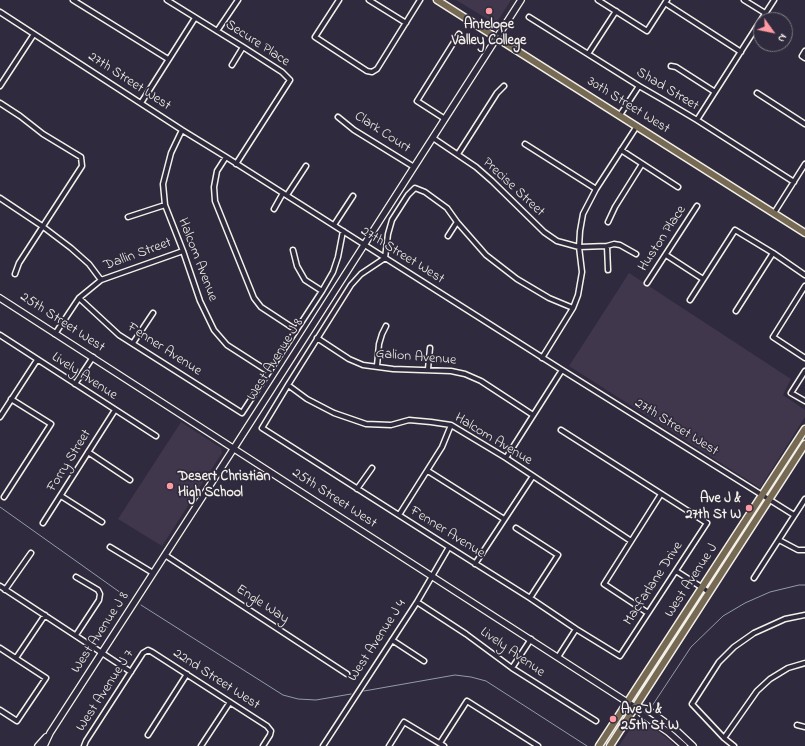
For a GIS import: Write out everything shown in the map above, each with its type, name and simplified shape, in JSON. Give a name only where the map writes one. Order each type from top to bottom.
[{"type":"main road","name":"30th Street West","points":[[437,0],[805,233]]},
{"type":"main road","name":"West Avenue J","points":[[599,746],[805,429]]},
{"type":"main road","name":"West Avenue J","points":[[610,746],[805,444]]},
{"type":"street","points":[[73,0],[168,59]]},
{"type":"street","name":"Secure Place","points":[[166,0],[282,72],[290,80],[236,164]]},
{"type":"street","points":[[217,31],[238,0]]},
{"type":"street","points":[[339,0],[315,37],[367,71],[372,72],[377,69],[420,0]]},
{"type":"street","points":[[369,0],[406,23]]},
{"type":"street","name":"West Avenue J 8","points":[[44,746],[50,733],[521,0]]},
{"type":"street","points":[[598,0],[647,31],[666,1],[741,52]]},
{"type":"street","points":[[744,0],[762,12]]},
{"type":"street","points":[[766,12],[774,0]]},
{"type":"street","points":[[588,54],[616,11]]},
{"type":"street","name":"27th Street West","points":[[0,12],[182,130],[542,358],[794,515]]},
{"type":"street","name":"Shad Street","points":[[529,17],[653,95],[697,120],[794,182]]},
{"type":"street","points":[[140,103],[195,18]]},
{"type":"street","points":[[697,120],[753,33]]},
{"type":"street","points":[[0,86],[34,34]]},
{"type":"street","points":[[445,119],[417,101],[459,34]]},
{"type":"street","points":[[232,65],[243,47]]},
{"type":"street","points":[[803,57],[805,50]]},
{"type":"street","points":[[671,66],[676,67],[715,92]]},
{"type":"street","points":[[458,154],[504,86]]},
{"type":"street","points":[[620,115],[639,86]]},
{"type":"street","points":[[757,93],[805,124]]},
{"type":"street","points":[[0,103],[20,116],[42,134],[81,157],[82,166],[19,263],[15,274]]},
{"type":"street","name":"Clark Court","points":[[338,117],[354,130],[414,167]]},
{"type":"street","points":[[542,358],[573,308],[578,295],[582,272],[579,247],[583,214],[596,189],[638,126]]},
{"type":"street","name":"Halcom Avenue","points":[[182,130],[171,153],[163,184],[165,205],[200,301],[214,330],[228,345],[269,372]]},
{"type":"street","name":"Precise Street","points":[[433,138],[476,166],[544,232],[557,241],[579,247],[607,246],[614,244],[620,245],[636,254]]},
{"type":"street","points":[[525,144],[596,189]]},
{"type":"street","points":[[621,150],[678,187]]},
{"type":"street","points":[[226,157],[217,171],[214,187],[216,201],[254,298],[261,308],[296,330]]},
{"type":"street","points":[[608,222],[615,207],[642,164]]},
{"type":"street","points":[[774,213],[805,164]]},
{"type":"street","points":[[274,209],[306,166]]},
{"type":"street","points":[[288,385],[351,285],[361,274],[386,258],[388,234],[392,220],[408,195],[415,188],[425,192],[447,208],[457,222],[486,255],[517,279],[549,298],[573,308]]},
{"type":"street","points":[[334,225],[352,196]]},
{"type":"street","points":[[0,198],[42,226],[71,248],[89,264],[101,280]]},
{"type":"street","points":[[128,216],[165,205]]},
{"type":"street","name":"Huston Place","points":[[647,283],[697,206]]},
{"type":"street","points":[[448,236],[457,222]]},
{"type":"street","points":[[690,300],[736,230],[805,274]]},
{"type":"street","points":[[269,372],[333,272],[338,257],[343,231]]},
{"type":"street","points":[[607,246],[608,270]]},
{"type":"street","points":[[293,250],[297,266],[305,280],[322,290]]},
{"type":"street","name":"Dallin Street","points":[[55,334],[79,298],[101,280],[183,251]]},
{"type":"street","points":[[736,311],[774,253]]},
{"type":"street","points":[[666,255],[703,279]]},
{"type":"street","points":[[805,286],[773,337],[805,358]]},
{"type":"street","name":"25th Street West","points":[[0,298],[628,702],[684,746]]},
{"type":"street","name":"Fenner Avenue","points":[[79,298],[119,335],[242,414],[269,372]]},
{"type":"street","points":[[133,343],[153,313]]},
{"type":"street","points":[[377,366],[379,344],[386,326]]},
{"type":"street","name":"Lively Avenue","points":[[0,335],[156,436]]},
{"type":"street","name":"Galion Avenue","points":[[317,338],[349,359],[363,365],[393,369],[428,369],[451,371],[465,374],[482,382],[533,415]]},
{"type":"street","points":[[428,369],[430,348]]},
{"type":"street","points":[[75,384],[93,358]]},
{"type":"street","points":[[0,417],[37,360]]},
{"type":"street","points":[[506,458],[562,370]]},
{"type":"street","points":[[805,371],[791,393],[805,401]]},
{"type":"street","name":"Halcom Avenue","points":[[288,385],[307,399],[334,413],[366,424],[391,425],[409,420],[451,425],[506,458],[631,541]]},
{"type":"street","name":"Fenner Avenue","points":[[288,385],[262,428],[620,656]]},
{"type":"street","points":[[4,497],[51,424],[11,399]]},
{"type":"street","name":"Forry Street","points":[[43,523],[115,410]]},
{"type":"street","points":[[399,516],[442,447],[451,425]]},
{"type":"street","points":[[561,430],[661,494],[604,584],[648,613]]},
{"type":"street","points":[[88,452],[130,480]]},
{"type":"street","points":[[357,489],[372,468]]},
{"type":"street","points":[[428,471],[504,519]]},
{"type":"street","points":[[475,564],[533,476]]},
{"type":"street","name":"Macfarlane Drive","points":[[620,656],[707,523],[661,494]]},
{"type":"street","points":[[61,496],[102,522]]},
{"type":"street","points":[[754,578],[805,499]]},
{"type":"street","points":[[516,528],[558,555],[530,598]]},
{"type":"street","points":[[779,540],[798,550],[805,550]]},
{"type":"street","points":[[110,547],[153,573]]},
{"type":"street","name":"West Avenue J 4","points":[[323,746],[392,640],[449,547]]},
{"type":"street","points":[[5,590],[31,552]]},
{"type":"street","name":"Engle Way","points":[[165,555],[348,674]]},
{"type":"street","points":[[676,571],[709,592]]},
{"type":"street","points":[[76,577],[98,590],[100,594],[99,600],[76,635]]},
{"type":"street","points":[[0,586],[131,672]]},
{"type":"street","name":"Lively Avenue","points":[[416,602],[466,634],[512,668],[596,721]]},
{"type":"street","points":[[16,658],[45,615]]},
{"type":"street","points":[[734,746],[724,738],[692,704],[719,662],[734,647],[754,633],[785,619],[805,615]]},
{"type":"street","points":[[558,657],[576,629]]},
{"type":"street","points":[[512,668],[531,639]]},
{"type":"street","points":[[392,640],[424,661]]},
{"type":"street","points":[[0,648],[46,678],[17,721],[0,710]]},
{"type":"street","name":"West Avenue J 7","points":[[84,746],[143,653],[148,650]]},
{"type":"street","name":"22nd Street West","points":[[148,650],[267,726],[271,731],[263,746]]},
{"type":"street","points":[[724,738],[761,687],[770,679],[788,668],[805,664]]},
{"type":"street","points":[[148,735],[187,674]]},
{"type":"street","points":[[389,746],[404,722],[442,745],[467,701],[538,746]]},
{"type":"street","points":[[201,746],[230,702]]},
{"type":"street","name":"25th Street West","points":[[635,707],[646,709],[657,716],[677,731],[693,746]]},
{"type":"street","points":[[797,725],[805,726]]},
{"type":"street","name":"West Avenue J 8","points":[[38,746],[50,733]]},
{"type":"shaded area","name":"Antelope Valley College","points":[[456,0],[511,0],[497,22],[494,23]]},
{"type":"shaded area","points":[[629,273],[791,379],[783,395],[805,410],[805,417],[760,488],[569,366]]},
{"type":"shaded area","name":"Desert Christian High School","points":[[181,422],[221,448],[222,453],[162,546],[118,519]]},
{"type":"shaded area","points":[[642,719],[675,746],[619,746],[636,720]]},
{"type":"waterway","points":[[0,507],[128,598]]},
{"type":"waterway","points":[[652,706],[691,647],[723,616],[745,603],[770,592],[805,585]]},
{"type":"waterway","points":[[141,605],[283,695],[298,699],[316,700],[351,694]]},
{"type":"waterway","points":[[364,691],[455,675],[471,677],[486,681],[587,746]]},
{"type":"place","name":"Antelope Valley College","points":[[489,11]]},
{"type":"place","name":"Desert Christian High School","points":[[170,486]]},
{"type":"place","name":"Ave J & 27th St W","points":[[749,508]]},
{"type":"place","name":"Ave J & 25th St W","points":[[613,719]]}]
